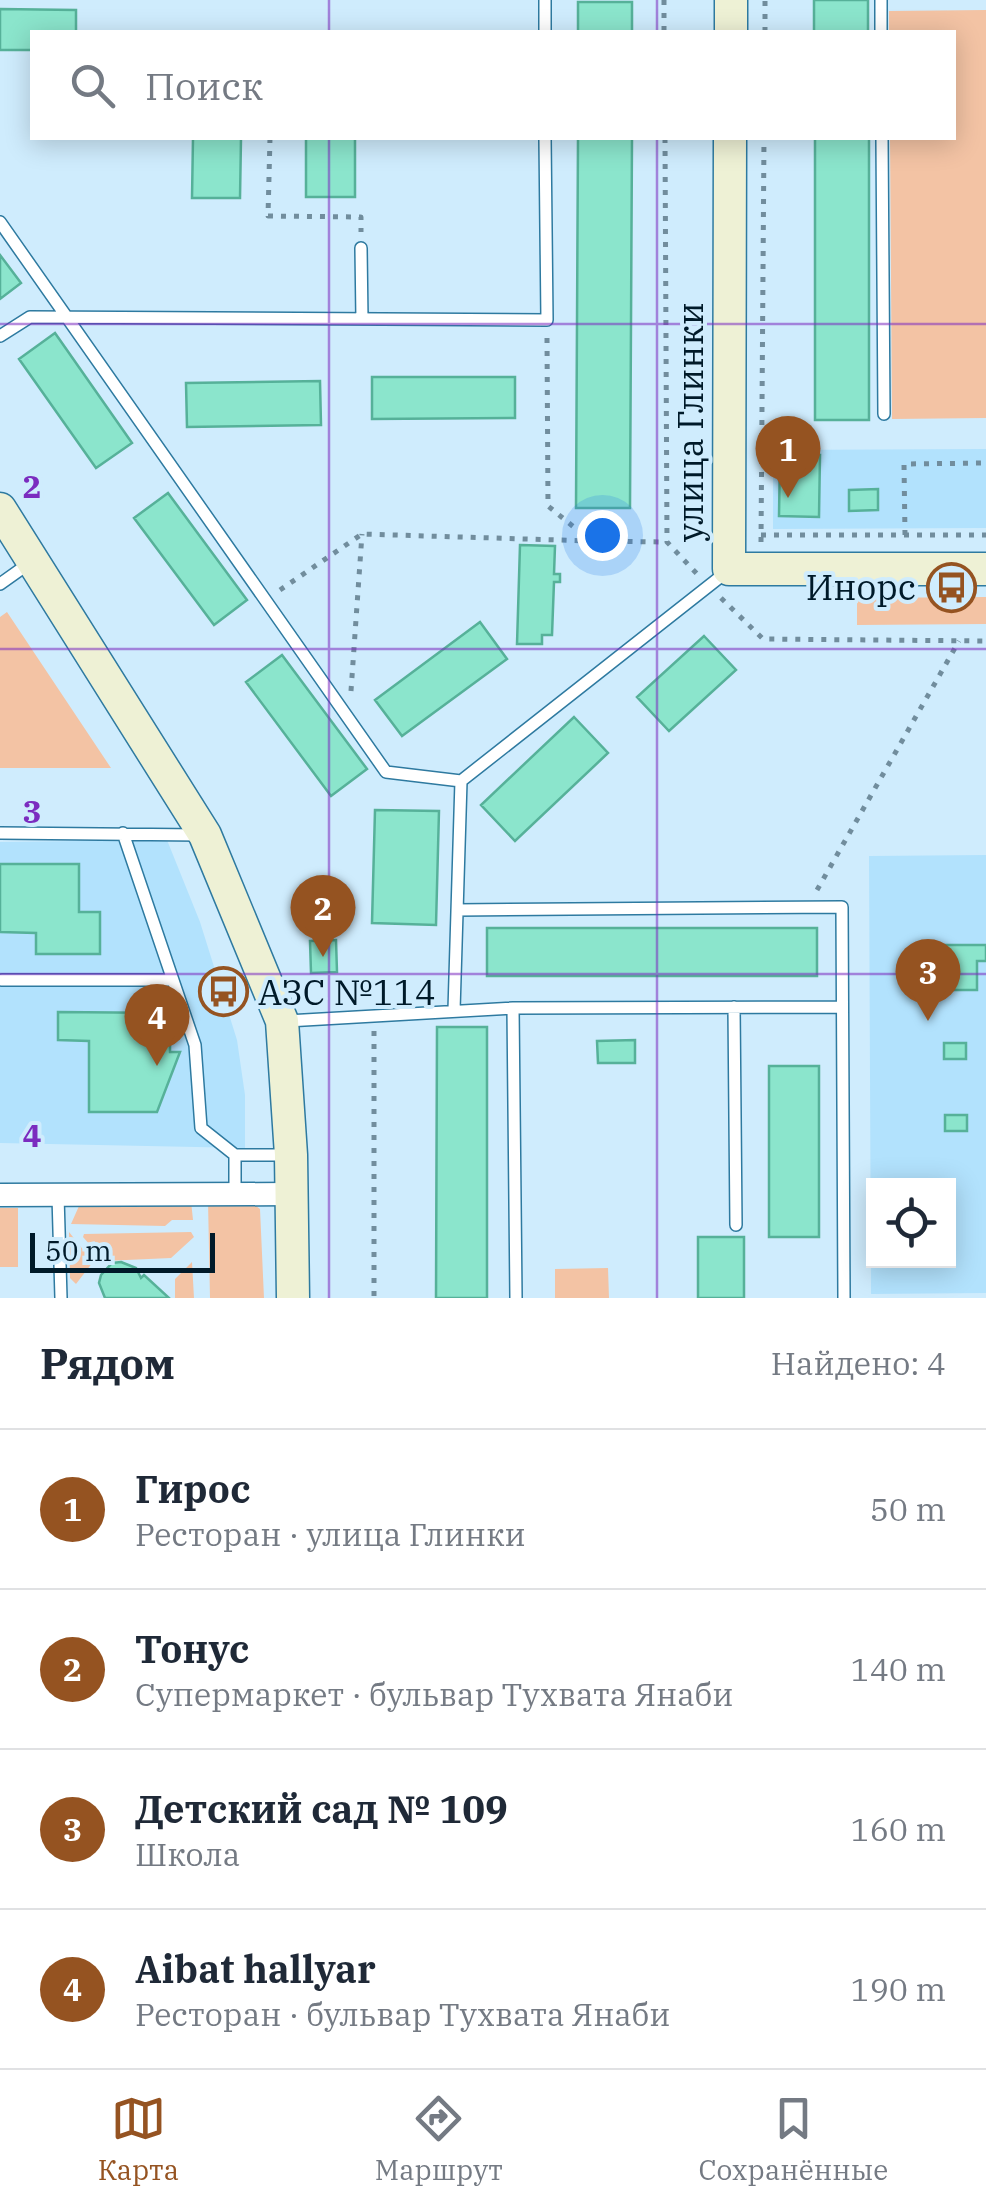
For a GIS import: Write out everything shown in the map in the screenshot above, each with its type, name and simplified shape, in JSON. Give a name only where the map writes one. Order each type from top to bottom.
[{"type":"main road","points":[[730,0],[730,30]]},
{"type":"main road","name":"улица Глинки","points":[[730,140],[730,569],[986,569]]},
{"type":"main road","points":[[0,509],[205,835],[282,1022],[291,1155],[293,1298]]},
{"type":"street","points":[[0,1195],[292,1194]]},
{"type":"lane","points":[[544,0],[545,30]]},
{"type":"lane","points":[[881,0],[881,30]]},
{"type":"lane","points":[[0,336],[30,317],[546,320],[546,140]]},
{"type":"lane","points":[[882,140],[884,414]]},
{"type":"lane","points":[[0,222],[386,772],[461,780],[730,569]]},
{"type":"lane","points":[[362,248],[362,319]]},
{"type":"lane","points":[[0,584],[34,560]]},
{"type":"lane","points":[[454,1010],[461,780]]},
{"type":"lane","points":[[0,832],[205,835]]},
{"type":"lane","points":[[124,833],[194,1044],[202,1128],[235,1155],[291,1155]]},
{"type":"lane","points":[[457,910],[808,905],[842,908],[844,1298]]},
{"type":"lane","points":[[2,980],[172,980]]},
{"type":"lane","points":[[282,1022],[513,1008],[842,1006]]},
{"type":"lane","points":[[734,1007],[736,1224]]},
{"type":"lane","points":[[513,1008],[516,1298]]},
{"type":"lane","points":[[235,1155],[235,1194]]},
{"type":"lane","points":[[58,1196],[61,1298]]},
{"type":"path","points":[[664,0],[664,30]]},
{"type":"path","points":[[765,0],[765,30]]},
{"type":"path","points":[[270,140],[268,216],[361,217],[362,248]]},
{"type":"path","points":[[764,140],[761,538],[986,536]]},
{"type":"path","points":[[546,320],[548,506],[590,541]]},
{"type":"path","points":[[905,535],[904,464],[986,463]]},
{"type":"path","points":[[266,600],[362,534],[667,542]]},
{"type":"path","points":[[348,719],[362,534]]},
{"type":"path","points":[[808,905],[959,641]]},
{"type":"path","points":[[374,1016],[374,1298]]},
{"type":"shaded area","points":[[986,10],[986,418],[892,419],[890,140],[956,140],[956,30],[889,30],[889,11]]},
{"type":"shaded area","points":[[986,449],[986,528],[773,529],[773,450]]},
{"type":"shaded area","points":[[986,597],[986,624],[857,625],[857,598]]},
{"type":"shaded area","points":[[7,612],[111,768],[0,768],[0,617]]},
{"type":"shaded area","points":[[167,840],[200,922],[237,1040],[245,1095],[245,1148],[0,1143],[0,842]]},
{"type":"shaded area","points":[[986,855],[986,1293],[871,1294],[871,1268],[956,1268],[956,1178],[870,1178],[869,856]]},
{"type":"shaded area","points":[[191,1201],[193,1220],[172,1220],[165,1226],[71,1224],[79,1206]]},
{"type":"shaded area","points":[[208,1201],[252,1203],[260,1209],[264,1298],[210,1298]]},
{"type":"shaded area","points":[[0,1208],[18,1208],[18,1267],[0,1267]]},
{"type":"shaded area","points":[[69,1232],[93,1262],[76,1284],[70,1278]]},
{"type":"shaded area","points":[[191,1232],[194,1237],[171,1258],[104,1261],[83,1237],[84,1234]]},
{"type":"shaded area","points":[[192,1262],[194,1298],[175,1298],[175,1279]]},
{"type":"shaded area","points":[[608,1268],[609,1298],[555,1298],[555,1269]]},
{"type":"building","points":[[814,0],[868,0],[868,30],[814,30]]},
{"type":"building","points":[[578,2],[632,2],[632,30],[578,30]]},
{"type":"building","points":[[0,9],[76,10],[76,30],[30,30],[30,50],[0,50]]},
{"type":"building","points":[[193,140],[241,140],[240,198],[192,198]]},
{"type":"building","points":[[306,140],[355,140],[355,197],[306,197]]},
{"type":"building","points":[[578,140],[632,140],[630,508],[576,508]]},
{"type":"building","points":[[815,140],[869,140],[869,420],[815,420]]},
{"type":"building","points":[[0,255],[21,283],[0,299]]},
{"type":"building","points":[[55,333],[132,443],[96,468],[19,359]]},
{"type":"building","points":[[372,377],[515,377],[515,418],[372,419]]},
{"type":"building","points":[[320,381],[321,425],[187,427],[186,383]]},
{"type":"building","points":[[780,454],[820,455],[819,517],[779,516]]},
{"type":"building","points":[[878,489],[878,510],[849,511],[849,490]]},
{"type":"building","points":[[168,493],[247,600],[214,625],[134,518]]},
{"type":"building","points":[[520,545],[555,546],[554,574],[560,574],[560,582],[554,582],[552,635],[542,635],[542,644],[517,644]]},
{"type":"building","points":[[480,622],[507,659],[402,736],[375,700]]},
{"type":"building","points":[[704,636],[736,670],[669,731],[637,697]]},
{"type":"building","points":[[282,655],[367,769],[331,796],[246,682]]},
{"type":"building","points":[[574,717],[608,753],[515,841],[481,805]]},
{"type":"building","points":[[375,810],[439,811],[436,925],[372,923]]},
{"type":"building","points":[[0,864],[79,864],[79,912],[100,912],[100,954],[36,954],[36,933],[0,932]]},
{"type":"building","points":[[487,928],[817,928],[817,976],[487,976]]},
{"type":"building","points":[[336,940],[337,972],[311,973],[310,941]]},
{"type":"building","points":[[923,945],[986,945],[986,961],[977,961],[977,990],[922,990]]},
{"type":"building","points":[[58,1012],[170,1013],[170,1052],[180,1052],[157,1112],[89,1112],[89,1041],[58,1040]]},
{"type":"building","points":[[437,1027],[487,1027],[487,1298],[436,1298]]},
{"type":"building","points":[[635,1040],[635,1063],[598,1063],[597,1041]]},
{"type":"building","points":[[944,1043],[966,1043],[966,1059],[944,1059]]},
{"type":"building","points":[[769,1066],[819,1066],[819,1237],[769,1237]]},
{"type":"building","points":[[945,1115],[967,1115],[967,1131],[945,1131]]},
{"type":"building","points":[[698,1237],[744,1237],[744,1298],[698,1298]]},
{"type":"building","points":[[112,1263],[136,1268],[141,1278],[144,1275],[169,1298],[105,1298],[99,1283],[101,1275]]},
{"type":"place","name":"Гирос","points":[[788,498]]},
{"type":"place","name":"Инорс","points":[[951,587]]},
{"type":"place","name":"Тонус","points":[[323,957]]},
{"type":"place","name":"АЗС №114","points":[[223,992]]},
{"type":"place","name":"Детский сад № 109","points":[[928,1021]]},
{"type":"place","name":"Aibat hallyar","points":[[157,1066]]}]
